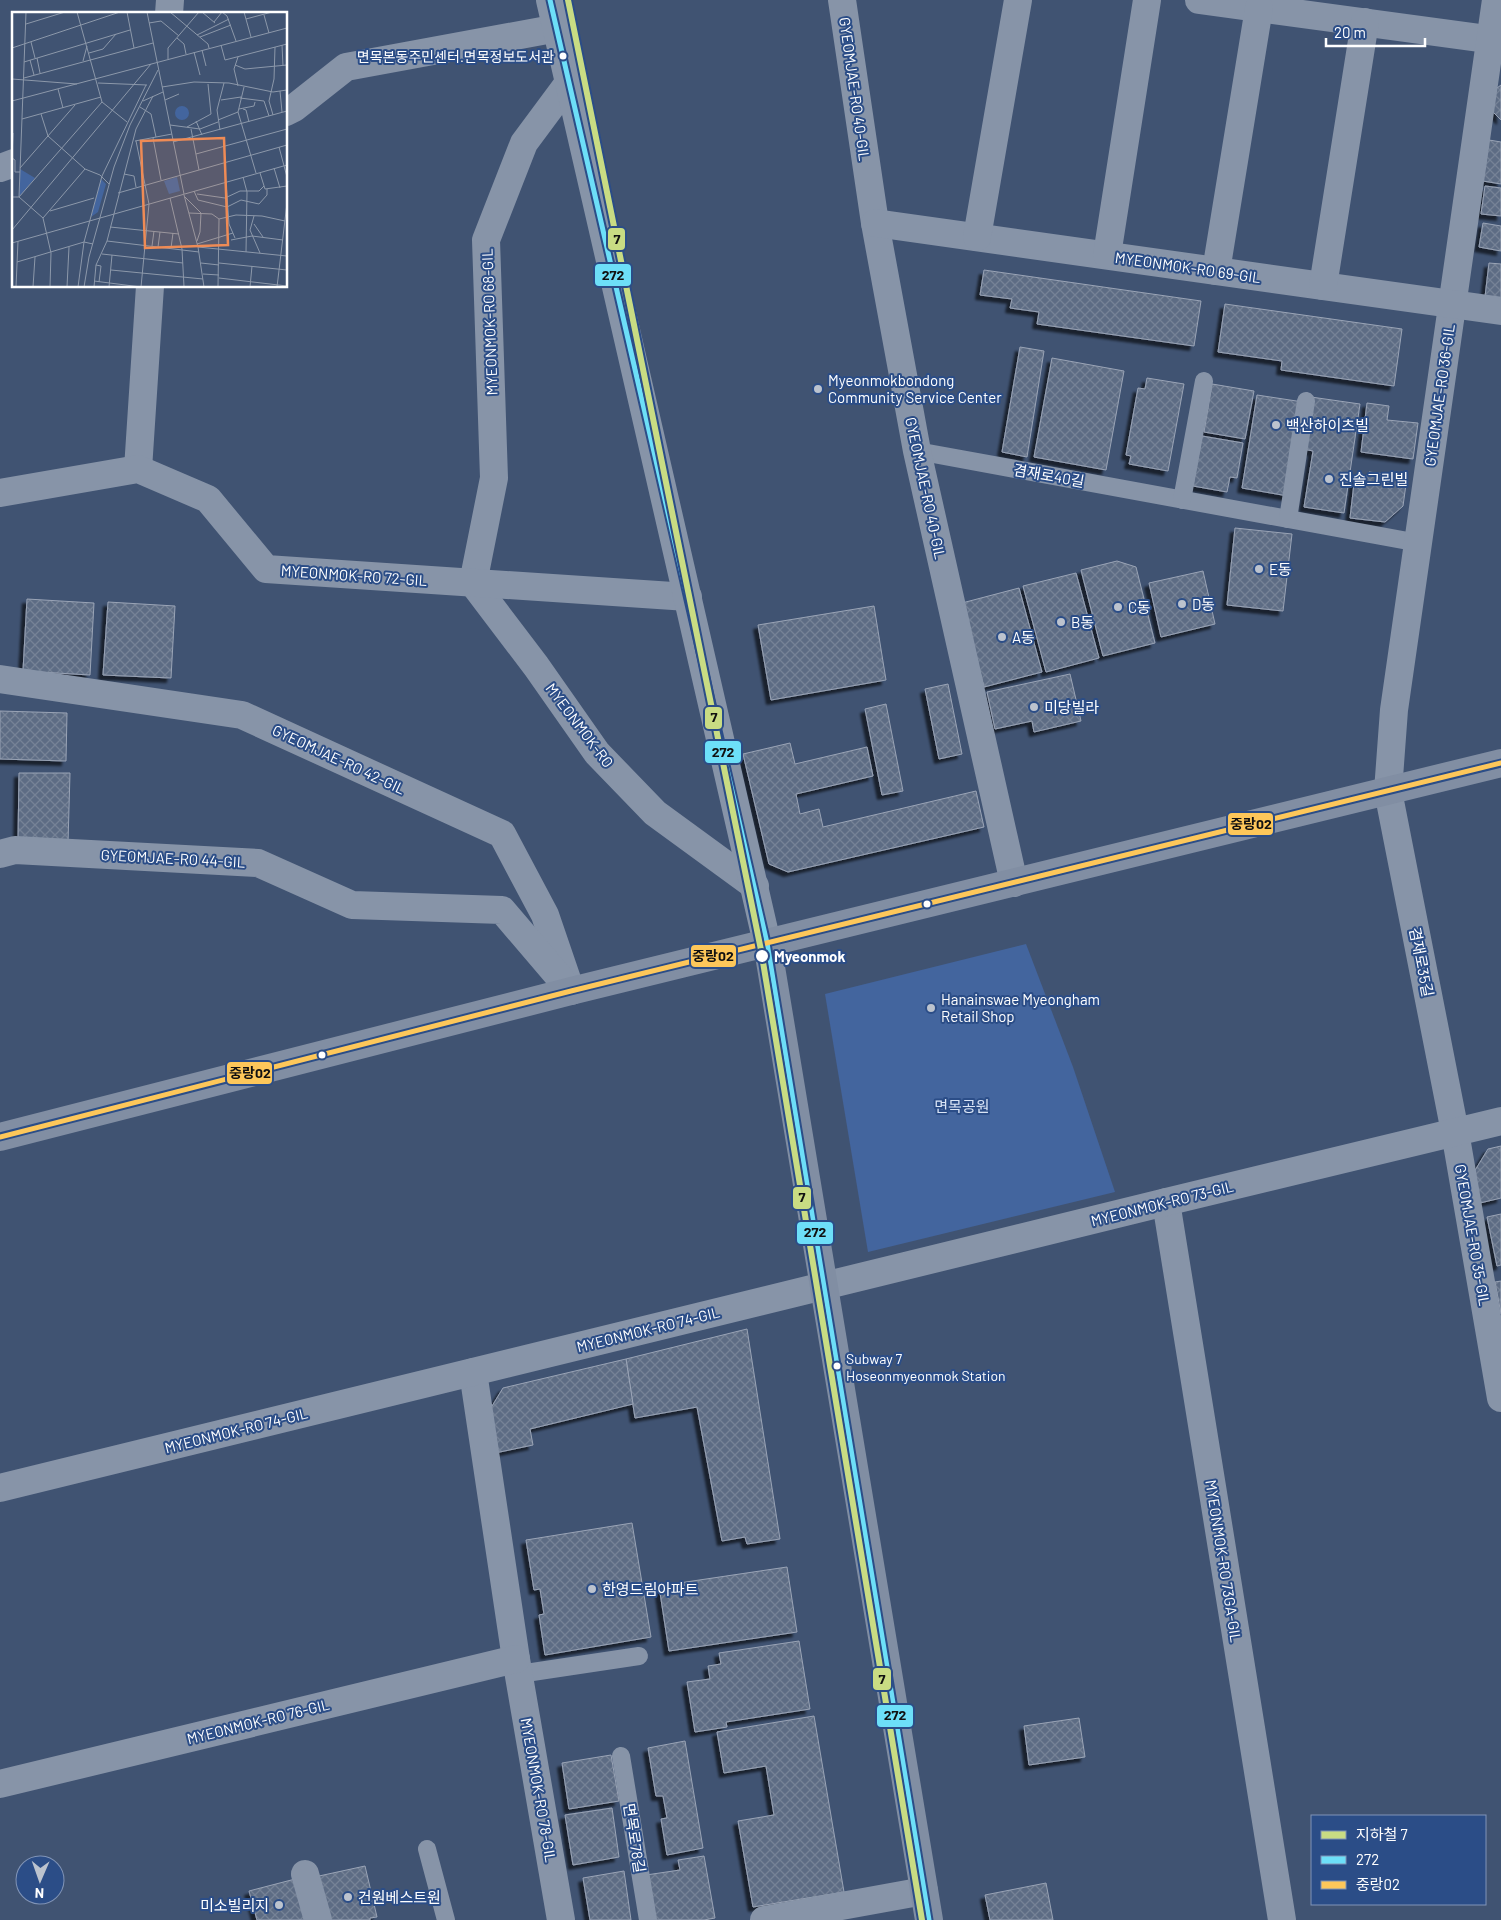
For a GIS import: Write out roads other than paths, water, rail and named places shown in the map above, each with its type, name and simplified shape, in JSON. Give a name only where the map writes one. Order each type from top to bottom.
[{"type":"main road","points":[[0,1137],[570,990],[1501,763]]},
{"type":"main road","points":[[768,943],[929,1920]]},
{"type":"street","points":[[550,0],[768,943]]},
{"type":"street","name":"GYEOMJAE-RO 40-GIL","points":[[842,0],[875,223],[917,451],[1014,883]]},
{"type":"street","points":[[977,237],[1018,0]]},
{"type":"street","points":[[1107,255],[1147,0]]},
{"type":"street","points":[[1199,0],[1496,40]]},
{"type":"street","name":"GYEOMJAE-RO 36-GIL","points":[[1388,791],[1394,710],[1452,304],[1496,40],[1496,0]]},
{"type":"street","points":[[1216,271],[1259,8]]},
{"type":"street","points":[[1323,286],[1365,22]]},
{"type":"street","points":[[288,111],[346,67],[558,28]]},
{"type":"street","name":"MYEONMOK-RO 68-GIL","points":[[473,583],[494,478],[486,240],[524,144],[570,80]]},
{"type":"street","points":[[0,168],[12,164]]},
{"type":"street","name":"MYEONMOK-RO 69-GIL","points":[[875,223],[1501,311]]},
{"type":"street","points":[[0,492],[138,469],[150,288]]},
{"type":"street","name":"MYEONMOK-RO 72-GIL","points":[[138,469],[208,499],[266,569],[688,597]]},
{"type":"street","name":"MYEONMOK-RO","points":[[473,583],[536,666],[597,753],[655,813],[755,886]]},
{"type":"street","name":"GYEOMJAE-RO 42-GIL","points":[[0,679],[242,715],[502,834],[545,915],[570,990]]},
{"type":"street","name":"겸재로35길","points":[[1388,791],[1455,1132]]},
{"type":"street","name":"GYEOMJAE-RO 44-GIL","points":[[0,854],[16,850],[258,863],[352,905],[502,910],[570,990]]},
{"type":"street","name":"MYEONMOK-RO 73-GIL","points":[[824,1286],[1501,1121]]},
{"type":"street","name":"GYEOMJAE-RO 35-GIL","points":[[1455,1132],[1500,1386]]},
{"type":"street","name":"MYEONMOK-RO 73GA-GIL","points":[[1166,1202],[1282,1920]]},
{"type":"street","name":"MYEONMOK-RO 74-GIL","points":[[0,1488],[824,1286]]},
{"type":"street","points":[[472,1372],[518,1667]]},
{"type":"street","name":"MYEONMOK-RO 76-GIL","points":[[0,1784],[518,1667]]},
{"type":"street","name":"MYEONMOK-RO 78-GIL","points":[[518,1667],[561,1920]]},
{"type":"street","points":[[305,1874],[318,1920]]},
{"type":"street","points":[[764,1920],[924,1891]]},
{"type":"lane","points":[[1182,500],[1204,381]]},
{"type":"lane","points":[[1288,519],[1306,401]]},
{"type":"lane","name":"겸재로40길","points":[[917,451],[1419,543]]},
{"type":"lane","points":[[518,1667],[639,1656]]},
{"type":"lane","name":"면목로78길","points":[[621,1756],[648,1920]]},
{"type":"lane","points":[[427,1849],[446,1920]]},
{"type":"metro line","name":"7","points":[[568,0],[761,950],[922,1920]]},
{"type":"place","name":"면목본동주민센터.면목정보도서관","points":[[563,56]]},
{"type":"place","name":"Myeonmokbondong Community Service Center","points":[[818,389]]},
{"type":"place","name":"백산하이츠빌","points":[[1276,425]]},
{"type":"place","name":"진솔그린빌","points":[[1329,479]]},
{"type":"place","name":"E동","points":[[1259,569]]},
{"type":"place","name":"D동","points":[[1182,604]]},
{"type":"place","name":"C동","points":[[1118,607]]},
{"type":"place","name":"B동","points":[[1061,622]]},
{"type":"place","name":"A동","points":[[1002,637]]},
{"type":"place","name":"미당빌라","points":[[1034,707]]},
{"type":"place","name":"Myeonmok","points":[[762,956]]},
{"type":"place","name":"Hanainswae Myeongham Retail Shop","points":[[931,1008]]},
{"type":"place","name":"Subway 7 Hoseonmyeonmok Station","points":[[837,1366]]},
{"type":"place","name":"한영드림아파트","points":[[592,1589]]},
{"type":"place","name":"건원베스트원","points":[[348,1897]]},
{"type":"place","name":"미소빌리지","points":[[279,1905]]},
{"type":"park label","name":"면목공원","points":[[962,1106]]}]
